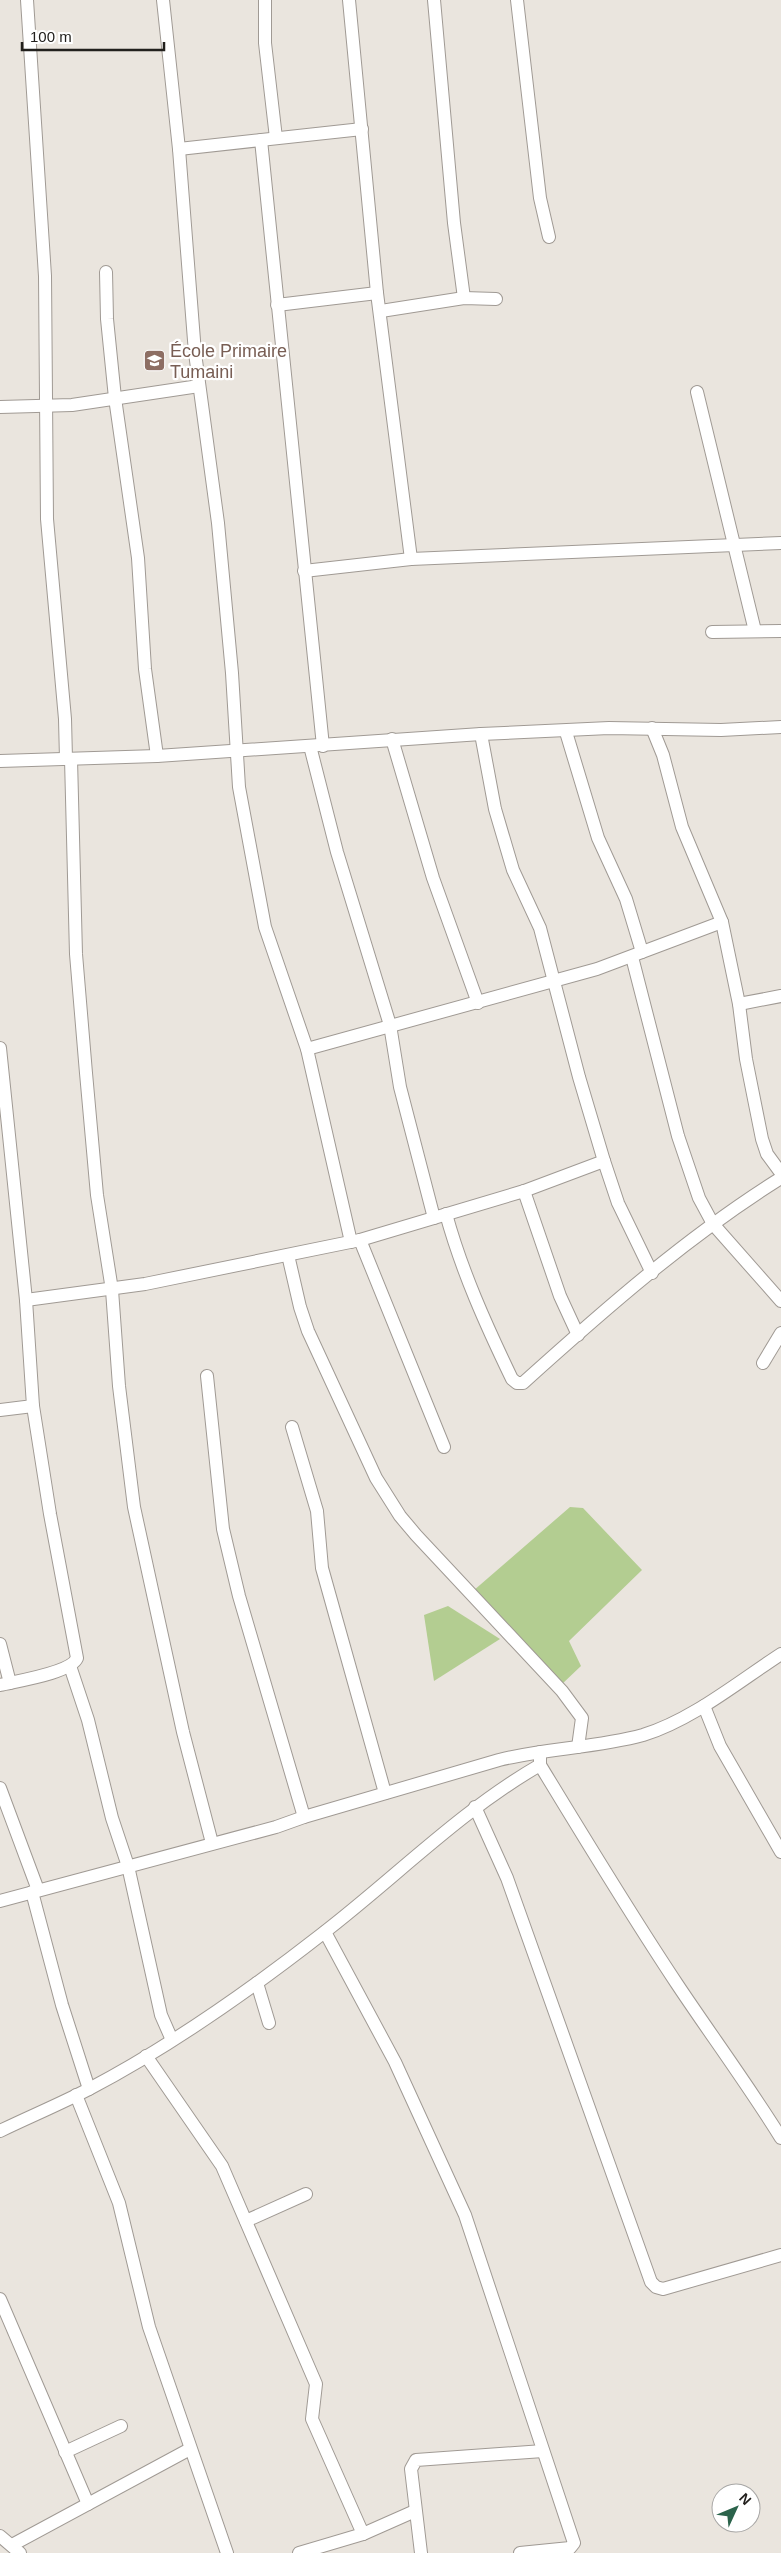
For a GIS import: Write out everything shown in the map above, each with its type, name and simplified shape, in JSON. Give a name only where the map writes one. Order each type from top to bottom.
[{"type":"street","points":[[27,0],[45,276],[48,407],[47,519],[68,759],[76,954],[98,1195],[112,1290],[119,1386],[134,1507],[183,1732],[212,1842]]},
{"type":"street","points":[[163,0],[179,149],[199,386],[218,523],[238,750],[239,787],[265,927],[307,1048],[355,1241],[444,1447]]},
{"type":"street","points":[[264,0],[265,42],[276,138]]},
{"type":"street","points":[[350,0],[377,293],[381,311],[411,559]]},
{"type":"street","points":[[434,0],[454,223],[464,298]]},
{"type":"street","points":[[517,0],[540,198],[549,237]]},
{"type":"street","points":[[179,149],[362,129]]},
{"type":"street","points":[[261,140],[291,426],[304,572],[316,746],[337,852],[390,1025],[400,1087],[440,1216],[512,1379],[517,1383],[523,1383],[652,1273],[713,1224],[781,1178]]},
{"type":"street","points":[[106,272],[107,319],[115,398],[138,558],[145,669],[157,756]]},
{"type":"street","points":[[277,305],[377,293]]},
{"type":"street","points":[[381,311],[464,298],[496,298]]},
{"type":"street","points":[[0,407],[48,407],[199,386]]},
{"type":"street","points":[[697,392],[755,631]]},
{"type":"street","points":[[304,572],[411,559],[781,542]]},
{"type":"street","points":[[712,632],[781,630]]},
{"type":"street","points":[[0,761],[157,756],[481,734],[652,728],[721,730],[781,727]]},
{"type":"street","points":[[652,728],[663,755],[682,828],[722,922],[739,1004],[746,1059],[762,1139],[767,1154],[781,1173]]},
{"type":"street","points":[[566,732],[598,838],[626,899],[678,1136],[700,1198],[713,1224],[781,1301]]},
{"type":"street","points":[[481,734],[495,809],[511,861],[540,928],[604,1161],[618,1203],[652,1273]]},
{"type":"street","points":[[392,739],[433,878],[478,1003]]},
{"type":"street","points":[[307,1048],[554,982],[637,954],[722,922]]},
{"type":"street","points":[[739,1004],[781,996]]},
{"type":"street","points":[[0,1048],[1,1090],[26,1300],[33,1406],[50,1514],[77,1660],[70,1666],[5,1684],[0,1644]]},
{"type":"street","points":[[26,1300],[112,1290],[202,1274],[355,1241],[524,1191],[604,1161]]},
{"type":"street","points":[[524,1191],[560,1296],[578,1336]]},
{"type":"street","points":[[288,1255],[300,1307],[308,1331],[376,1478],[400,1516],[562,1691],[582,1718],[578,1747]]},
{"type":"street","points":[[763,1362],[781,1333]]},
{"type":"street","points":[[207,1376],[223,1529],[239,1596],[304,1816]]},
{"type":"street","points":[[0,1410],[33,1406]]},
{"type":"street","points":[[292,1427],[317,1511],[322,1568],[385,1793]]},
{"type":"street","points":[[0,1901],[212,1842],[276,1827],[304,1816],[500,1760],[540,1759],[578,1747],[642,1735],[669,1725],[704,1706],[781,1654]]},
{"type":"street","points":[[70,1666],[88,1720],[112,1818],[128,1866],[161,2016],[172,2040]]},
{"type":"street","points":[[704,1706],[720,1746],[781,1852]]},
{"type":"street","points":[[0,2132],[89,2089],[146,2056],[257,1982],[325,1932],[475,1807],[540,1759]]},
{"type":"street","points":[[540,1759],[641,1928],[678,1985],[746,2081],[781,2138]]},
{"type":"street","points":[[0,1788],[35,1891],[62,2005],[89,2089]]},
{"type":"street","points":[[475,1807],[507,1878],[651,2282],[656,2287],[663,2289],[781,2255]]},
{"type":"street","points":[[325,1932],[395,2062],[465,2215],[574,2543],[570,2548],[520,2553]]},
{"type":"street","points":[[257,1982],[269,2023]]},
{"type":"street","points":[[146,2056],[222,2166],[316,2384],[312,2419],[363,2534]]},
{"type":"street","points":[[76,2095],[119,2203],[149,2327],[227,2553]]},
{"type":"street","points":[[246,2221],[306,2194]]},
{"type":"street","points":[[0,2299],[88,2504]]},
{"type":"street","points":[[65,2452],[121,2426]]},
{"type":"street","points":[[0,2536],[16,2549],[88,2504],[190,2449]]},
{"type":"street","points":[[421,2553],[411,2469],[416,2460],[543,2451]]},
{"type":"street","points":[[299,2553],[363,2534],[415,2511]]},
{"type":"green space","points":[[570,1507],[583,1508],[642,1570],[569,1641],[581,1666],[561,1685],[473,1591]]},
{"type":"green space","points":[[448,1606],[500,1639],[434,1681],[424,1615]]},
{"type":"place","name":"École Primaire Tumaini","points":[[154,361]]}]
